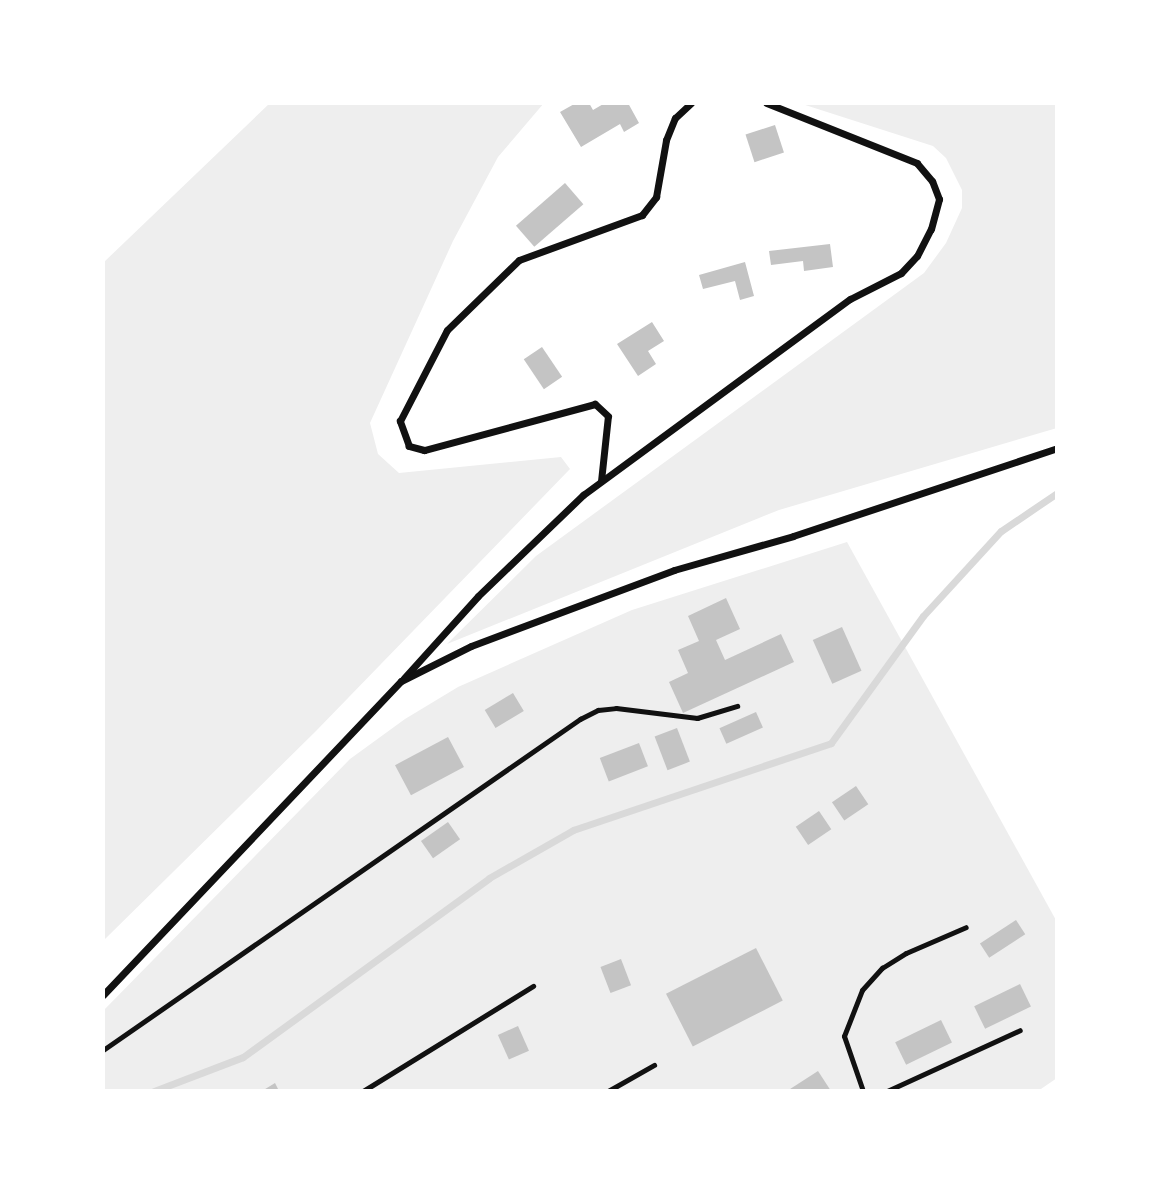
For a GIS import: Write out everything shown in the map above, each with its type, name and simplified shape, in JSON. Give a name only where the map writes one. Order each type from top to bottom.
[{"type":"street","points":[[601,481],[608,416],[595,404],[425,450],[409,446],[400,421],[447,330],[519,260],[642,215],[656,197],[666,140],[675,118],[691,103]]},
{"type":"street","points":[[103,995],[401,681],[478,596],[601,481],[850,299],[901,273],[917,256],[931,229],[939,199],[932,181],[917,163],[766,103]]},
{"type":"street","points":[[401,681],[471,646],[674,570],[806,533],[1057,448]]},
{"type":"lane","points":[[103,1050],[580,719],[598,710],[616,708],[697,718],[737,706]]},
{"type":"lane","points":[[863,1091],[844,1036],[862,990],[882,968],[906,953],[966,927]]},
{"type":"lane","points":[[363,1091],[533,986]]},
{"type":"lane","points":[[887,1091],[1020,1030]]},
{"type":"lane","points":[[608,1091],[654,1065]]},
{"type":"shaded area","points":[[270,103],[544,103],[498,157],[453,241],[370,423],[378,454],[399,473],[561,457],[570,469],[316,731],[103,941],[103,263]]},
{"type":"shaded area","points":[[799,103],[1057,103],[1057,428],[779,510],[447,644],[536,556],[924,273],[946,243],[962,208],[962,190],[946,158],[933,146]]},
{"type":"shaded area","points":[[847,542],[1057,922],[1057,1078],[1038,1091],[103,1091],[103,1011],[350,759],[405,719],[458,687],[632,610]]},
{"type":"building","points":[[576,103],[589,103],[593,110],[605,103],[628,103],[639,123],[624,132],[620,124],[581,147],[560,112]]},
{"type":"building","points":[[775,125],[784,153],[754,162],[746,135]]},
{"type":"building","points":[[565,183],[583,204],[534,247],[516,226]]},
{"type":"building","points":[[830,244],[833,267],[804,271],[803,261],[771,265],[769,251]]},
{"type":"building","points":[[745,262],[754,296],[740,300],[735,281],[703,289],[699,275]]},
{"type":"building","points":[[652,322],[664,341],[648,351],[656,364],[638,376],[617,344]]},
{"type":"building","points":[[542,347],[562,377],[544,389],[524,359]]},
{"type":"building","points":[[726,598],[740,629],[716,640],[725,660],[781,634],[794,662],[683,713],[669,682],[688,673],[678,650],[699,641],[688,616]]},
{"type":"building","points":[[842,627],[862,671],[832,684],[813,640]]},
{"type":"building","points":[[513,693],[524,711],[496,728],[485,710]]},
{"type":"building","points":[[756,712],[763,728],[726,744],[719,728]]},
{"type":"building","points":[[677,728],[690,762],[667,770],[655,737]]},
{"type":"building","points":[[448,737],[464,767],[411,795],[395,765]]},
{"type":"building","points":[[639,743],[648,766],[609,781],[600,758]]},
{"type":"building","points":[[856,786],[868,804],[844,820],[832,802]]},
{"type":"building","points":[[819,811],[831,829],[808,845],[796,827]]},
{"type":"building","points":[[448,822],[460,839],[433,858],[421,841]]},
{"type":"building","points":[[1016,920],[1025,934],[989,958],[980,943]]},
{"type":"building","points":[[756,948],[783,1001],[693,1046],[666,994]]},
{"type":"building","points":[[621,959],[631,985],[610,993],[600,967]]},
{"type":"building","points":[[1020,984],[1031,1006],[985,1029],[974,1006]]},
{"type":"building","points":[[941,1020],[952,1042],[906,1065],[895,1042]]},
{"type":"building","points":[[518,1026],[529,1051],[509,1060],[498,1035]]},
{"type":"building","points":[[818,1071],[831,1091],[787,1091]]},
{"type":"building","points":[[275,1083],[279,1091],[262,1091]]},
{"type":"waterway","points":[[154,1091],[243,1057],[489,878],[573,830],[831,743],[923,616],[1001,531],[1057,493]]}]
